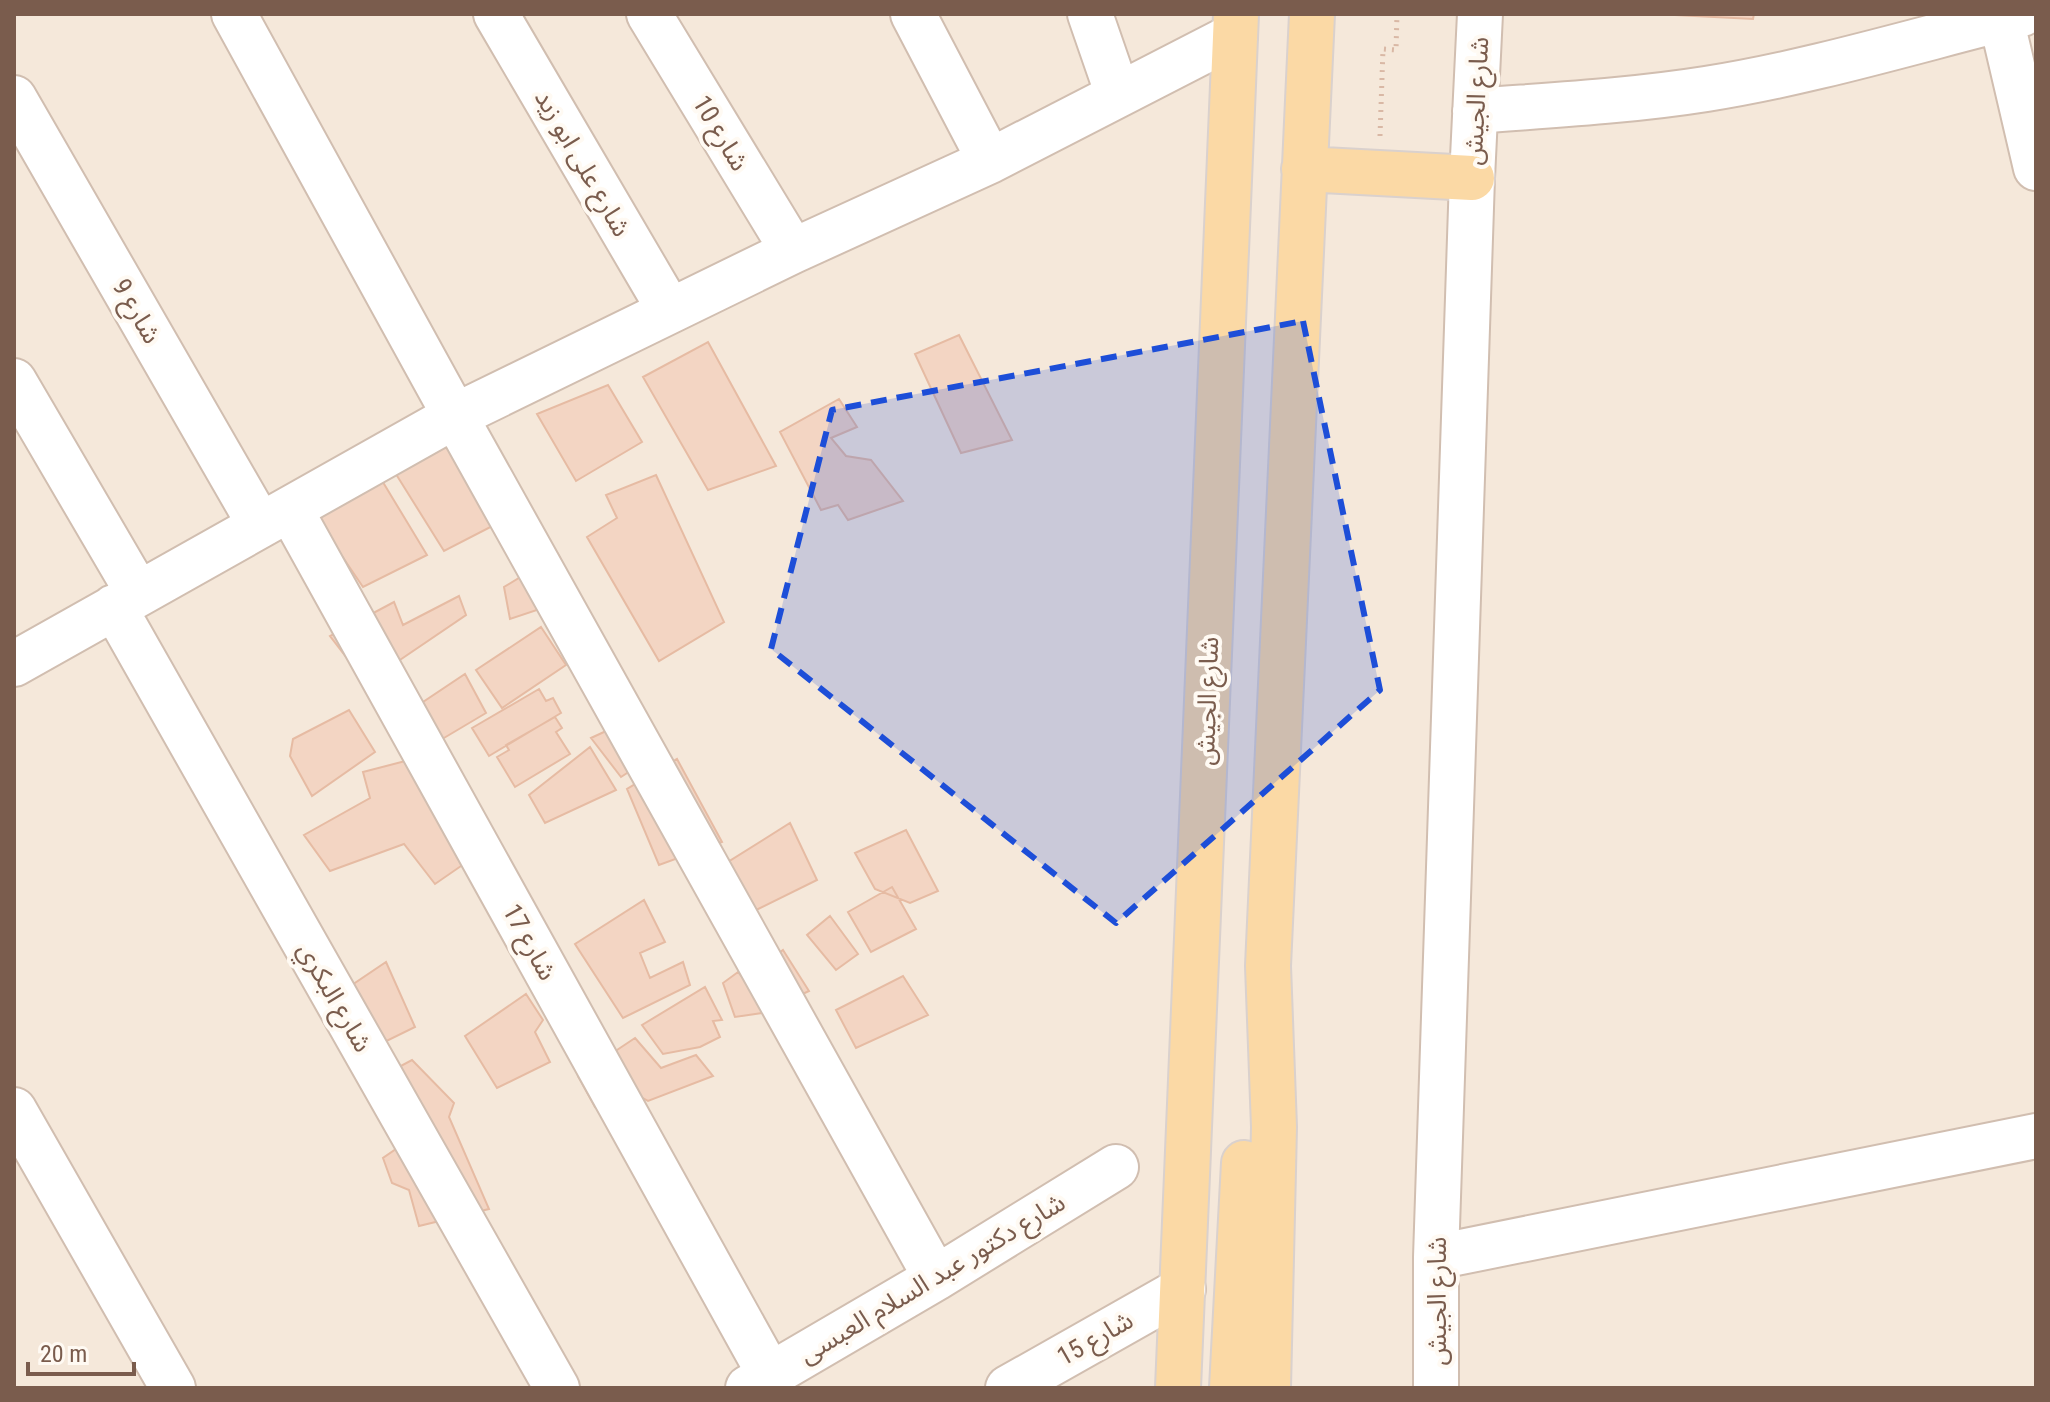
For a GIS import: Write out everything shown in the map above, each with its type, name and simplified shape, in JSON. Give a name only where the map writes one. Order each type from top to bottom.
[{"type":"main road","points":[[1268,1388],[1274,1127],[1269,951],[1312,14]]},
{"type":"main road","name":"شارع الجيش","points":[[1178,1388],[1236,24]]},
{"type":"main road","points":[[1304,169],[1472,178]]},
{"type":"main road","points":[[1232,1388],[1244,1154],[1249,1112],[1270,1030]]},
{"type":"street","points":[[234,14],[936,1278]]},
{"type":"street","name":"شارع على ابو زيد","points":[[496,14],[670,311]]},
{"type":"street","name":"شارع 10","points":[[649,14],[793,251]]},
{"type":"street","points":[[913,14],[990,161]]},
{"type":"street","points":[[1090,14],[1118,95]]},
{"type":"street","name":"شارع الجيش","points":[[1436,1388],[1436,1257],[1480,14]]},
{"type":"street","points":[[1475,111],[1630,100],[1706,89],[1778,76],[2008,16],[2036,168]]},
{"type":"street","points":[[14,664],[455,416],[793,251],[990,161],[1118,95],[1236,24]]},
{"type":"street","name":"شارع 9","points":[[14,98],[275,517]]},
{"type":"street","name":"شارع البكري","points":[[14,381],[126,600],[557,1388]]},
{"type":"street","name":"شارع 17","points":[[275,517],[759,1382]]},
{"type":"street","points":[[14,1110],[173,1388]]},
{"type":"street","points":[[1436,1257],[2036,1136]]},
{"type":"street","name":"شارع دكتور عبد السلام العبسى","points":[[759,1382],[1116,1167]]},
{"type":"street","name":"شارع 15","points":[[1008,1388],[1183,1289]]},
{"type":"path","points":[[1378,173],[1383,49],[1396,50],[1397,14]]},
{"type":"highlighted area","points":[[1303,321],[1380,690],[1116,923],[771,649],[832,410]]},
{"type":"shaded area","points":[[14,14],[2036,14],[2036,1388],[14,1388]]},
{"type":"building","points":[[1655,14],[1754,14],[1753,19]]},
{"type":"building","points":[[959,335],[1012,440],[961,453],[915,354]]},
{"type":"building","points":[[708,342],[776,466],[708,490],[643,377]]},
{"type":"building","points":[[608,385],[642,442],[576,481],[537,414]]},
{"type":"building","points":[[839,399],[857,427],[831,438],[846,456],[871,460],[903,501],[848,520],[838,505],[821,510],[780,432]]},
{"type":"building","points":[[455,439],[504,520],[444,551],[394,471]]},
{"type":"building","points":[[378,474],[427,555],[363,587],[314,515]]},
{"type":"building","points":[[656,475],[724,622],[659,661],[587,537],[617,518],[606,495]]},
{"type":"building","points":[[558,554],[579,596],[510,619],[504,587]]},
{"type":"building","points":[[459,596],[466,615],[366,683],[330,636],[394,602],[403,625]]},
{"type":"building","points":[[541,627],[566,665],[502,708],[476,670]]},
{"type":"building","points":[[465,674],[486,713],[417,754],[396,720]]},
{"type":"building","points":[[539,689],[546,701],[553,698],[561,713],[489,756],[472,728]]},
{"type":"building","points":[[349,710],[375,752],[312,796],[290,756],[293,739]]},
{"type":"building","points":[[555,717],[562,728],[556,732],[570,754],[515,787],[497,757],[509,750],[506,745]]},
{"type":"building","points":[[632,719],[656,754],[621,777],[591,738]]},
{"type":"building","points":[[590,747],[616,790],[545,823],[529,795]]},
{"type":"building","points":[[440,752],[490,846],[435,884],[404,844],[330,871],[304,835],[370,798],[363,772]]},
{"type":"building","points":[[677,759],[722,842],[659,865],[627,789]]},
{"type":"building","points":[[790,823],[817,880],[748,914],[728,862]]},
{"type":"building","points":[[906,830],[938,891],[910,903],[875,889],[855,853]]},
{"type":"building","points":[[892,887],[916,929],[871,952],[848,912]]},
{"type":"building","points":[[644,900],[665,942],[640,953],[650,978],[683,962],[690,985],[623,1018],[575,944]]},
{"type":"building","points":[[830,916],[858,954],[836,970],[807,935]]},
{"type":"building","points":[[783,950],[809,991],[762,1013],[735,1017],[723,983],[738,972],[744,979]]},
{"type":"building","points":[[386,962],[415,1027],[360,1054],[349,987]]},
{"type":"building","points":[[903,976],[928,1015],[856,1048],[836,1010]]},
{"type":"building","points":[[705,987],[722,1020],[713,1021],[720,1037],[700,1047],[663,1054],[642,1025]]},
{"type":"building","points":[[526,994],[543,1020],[535,1032],[550,1062],[497,1088],[465,1036]]},
{"type":"building","points":[[635,1038],[661,1068],[696,1055],[713,1076],[648,1101],[635,1094],[595,1107],[578,1076]]},
{"type":"building","points":[[412,1060],[454,1103],[449,1117],[489,1209],[419,1226],[409,1190],[392,1183],[383,1158],[409,1140],[389,1108],[377,1115],[363,1086]]}]
